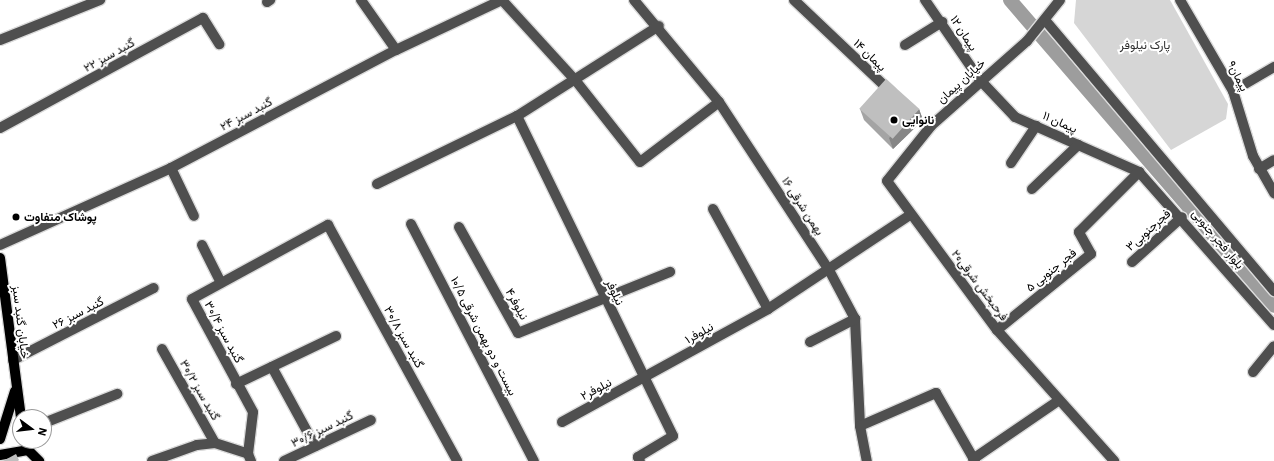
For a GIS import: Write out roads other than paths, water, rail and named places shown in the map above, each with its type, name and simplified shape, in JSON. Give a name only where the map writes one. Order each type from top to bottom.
[{"type":"main road","name":"خیابان گنبد سبز","points":[[0,258],[20,409]]},
{"type":"main road","name":"خیابان گنبد سبز","points":[[0,439],[16,389]]},
{"type":"main road","points":[[0,455],[18,449]]},
{"type":"main road","points":[[29,449],[39,461]]},
{"type":"street","points":[[0,40],[100,0]]},
{"type":"street","points":[[361,0],[396,50]]},
{"type":"street","points":[[502,0],[576,81],[640,162],[719,102]]},
{"type":"street","name":"گنبد سبز ۲۴","points":[[0,245],[171,168],[396,50],[502,0]]},
{"type":"street","name":"بهمن شرقی ۱۶","points":[[634,0],[659,26],[719,102],[829,270],[855,319],[860,426],[867,461]]},
{"type":"street","name":"پیمان ۱۴","points":[[794,0],[901,100]]},
{"type":"street","name":"پیمان ۱۲","points":[[925,0],[942,22],[980,80]]},
{"type":"street","points":[[1042,23],[1060,0]]},
{"type":"street","name":"پیمان۹","points":[[1180,0],[1233,91],[1259,169],[1274,193]]},
{"type":"street","name":"گنبد سبز ۲۲","points":[[0,128],[203,18],[219,44]]},
{"type":"street","points":[[905,45],[942,22]]},
{"type":"street","name":"خیابان پیمان","points":[[886,181],[927,123],[1027,41],[1042,23]]},
{"type":"street","name":"بلوار فجر جنوبی","points":[[1042,23],[1197,197],[1274,291]]},
{"type":"street","points":[[377,184],[517,116],[576,81],[659,26]]},
{"type":"street","points":[[1233,91],[1274,67]]},
{"type":"street","name":"پیمان ۱۱","points":[[980,80],[1015,117],[1139,172]]},
{"type":"street","name":"نیلوفر","points":[[517,116],[642,379],[673,436],[638,457],[640,461]]},
{"type":"street","points":[[1011,163],[1036,126]]},
{"type":"street","points":[[1032,189],[1078,145]]},
{"type":"street","points":[[1259,169],[1274,160]]},
{"type":"street","points":[[171,168],[194,216]]},
{"type":"street","name":"بلوار فجر جنوبی","points":[[1139,172],[1182,217],[1274,325]]},
{"type":"street","name":"فجر جنوبی ۵","points":[[997,330],[1091,254],[1079,232],[1139,172]]},
{"type":"street","name":"فرحبخش شرقی۲۰","points":[[886,181],[997,330],[1058,401],[1114,461]]},
{"type":"street","points":[[714,209],[768,309]]},
{"type":"street","name":"نیلوفر۱","points":[[642,379],[768,309],[910,215]]},
{"type":"street","name":"فجرجنوبی۳","points":[[1132,262],[1182,217]]},
{"type":"street","name":"بیست و دو بهمن شرقی ۱۰/۵","points":[[411,224],[534,461]]},
{"type":"street","name":"گنبد سبز ۳۰/۴","points":[[250,458],[253,412],[236,384],[192,299],[328,225]]},
{"type":"street","name":"گنبد سبز ۳۰/۸","points":[[328,225],[457,461]]},
{"type":"street","name":"نیلوفر۴","points":[[459,227],[518,333],[604,297]]},
{"type":"street","points":[[202,245],[221,283]]},
{"type":"street","points":[[604,297],[670,272]]},
{"type":"street","name":"گنبد سبز ۲۶","points":[[13,360],[154,288]]},
{"type":"street","points":[[810,342],[855,319]]},
{"type":"street","points":[[236,384],[336,336]]},
{"type":"street","points":[[1253,372],[1274,346]]},
{"type":"street","name":"گنبد سبز ۳۰/۲","points":[[162,349],[215,443]]},
{"type":"street","points":[[272,367],[315,446]]},
{"type":"street","name":"نیلوفر۲","points":[[562,422],[642,379]]},
{"type":"street","points":[[860,426],[936,393],[974,460],[1058,401]]},
{"type":"street","points":[[52,420],[117,394]]},
{"type":"street","name":"گنبد سبز ۳۰/۶","points":[[284,461],[371,420]]},
{"type":"street","points":[[152,461],[197,445],[215,443],[250,458]]},
{"type":"waterway","points":[[1010,0],[1274,306]]},
{"type":"place","name":"نانوایی","points":[[894,120]]},
{"type":"place","name":"پوشاک متفاوت","points":[[16,217]]},
{"type":"park label","name":"پارک نیلوفر","points":[[1145,45]]}]
